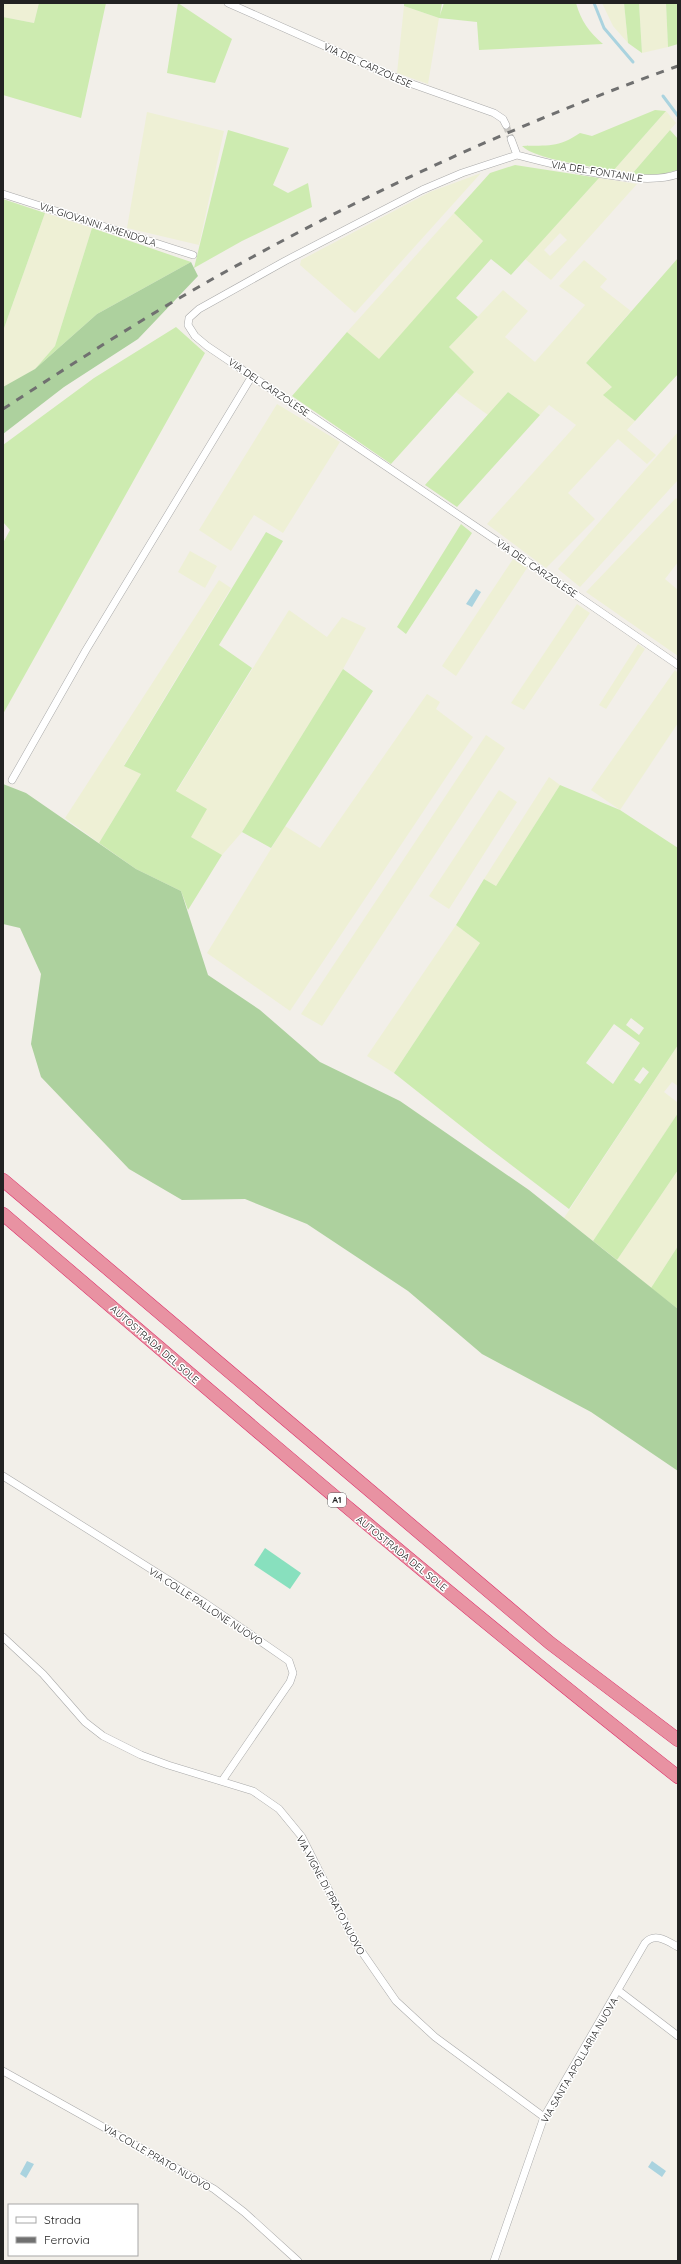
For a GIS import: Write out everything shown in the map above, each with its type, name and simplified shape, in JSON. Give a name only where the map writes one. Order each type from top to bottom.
[{"type":"highway","points":[[3,1180],[550,1643],[678,1740]]},
{"type":"highway","name":"AUTOSTRADA DEL SOLE","points":[[3,1214],[327,1492],[598,1714],[678,1777]]},
{"type":"street","name":"VIA DEL CARZOLESE","points":[[228,3],[406,82],[494,113],[503,119],[506,125]]},
{"type":"street","points":[[511,139],[517,155]]},
{"type":"street","name":"VIA DEL CARZOLESE","points":[[517,155],[454,176],[415,193],[266,272],[191,315],[188,325],[195,336],[252,376],[678,665]]},
{"type":"street","name":"VIA DEL FONTANILE","points":[[517,155],[590,171],[642,178],[660,178],[678,174]]},
{"type":"street","name":"VIA GIOVANNI AMENDOLA","points":[[3,194],[193,254]]},
{"type":"street","points":[[12,780],[113,605],[252,376]]},
{"type":"street","name":"VIA COLLE PALLONE NUOVO","points":[[3,1476],[205,1603],[289,1661],[293,1673],[289,1684],[222,1781]]},
{"type":"street","name":"VIA VIGNE DI PRATO NUOVO","points":[[3,1637],[43,1674],[85,1722],[103,1736],[142,1755],[168,1765],[253,1791],[279,1808],[302,1837],[355,1942],[381,1982],[412,2018],[544,2117]]},
{"type":"street","name":"VIA SANTA APOLLARIA NUOVA","points":[[494,2261],[544,2117],[619,1991],[645,1943],[650,1939],[661,1938],[678,1947]]},
{"type":"street","points":[[619,1991],[678,2036]]},
{"type":"street","name":"VIA COLLE PRATO NUOVO","points":[[3,2071],[214,2189],[244,2212],[298,2261]]},
{"type":"green space","points":[[3,3],[39,3],[34,23],[3,17]]},
{"type":"green space","points":[[39,3],[106,3],[81,118],[3,95],[3,17],[34,23]]},
{"type":"green space","points":[[178,3],[232,39],[215,83],[167,73]]},
{"type":"green space","points":[[404,3],[442,3],[440,15],[444,3],[576,3],[586,26],[603,44],[479,50],[477,22],[439,18],[404,6]]},
{"type":"green space","points":[[602,3],[624,3],[628,43],[613,26]]},
{"type":"green space","points":[[624,3],[639,3],[642,53],[628,43]]},
{"type":"green space","points":[[639,3],[666,3],[668,47],[642,53]]},
{"type":"green space","points":[[666,3],[678,3],[678,44],[668,47]]},
{"type":"green space","points":[[404,6],[439,18],[428,84],[397,73]]},
{"type":"green space","points":[[655,110],[666,111],[613,171],[551,159],[529,151],[522,146],[552,145],[572,138],[580,133],[592,136]]},
{"type":"green space","points":[[666,111],[676,123],[632,174],[613,171]]},
{"type":"green space","points":[[147,112],[224,131],[199,245],[127,228]]},
{"type":"green space","points":[[228,130],[289,148],[273,185],[288,193],[308,183],[312,207],[242,241],[194,268]]},
{"type":"green space","points":[[670,130],[678,139],[678,170],[659,175],[632,174]]},
{"type":"green space","points":[[515,165],[599,178],[511,275],[491,259],[456,298],[478,317],[449,347],[474,372],[391,464],[292,396],[347,332],[379,359],[483,241],[454,213],[490,173]]},
{"type":"green space","points":[[481,173],[355,313],[300,265],[301,260],[430,192]]},
{"type":"green space","points":[[599,178],[637,184],[551,280],[525,259]],"holes":[[[560,233],[567,240],[550,256],[544,250]]]},
{"type":"green space","points":[[3,199],[45,213],[3,331]]},
{"type":"green space","points":[[45,213],[92,228],[55,346],[35,369],[3,389],[3,331]]},
{"type":"green space","points":[[454,213],[483,241],[379,360],[347,332]]},
{"type":"green space","points":[[92,228],[191,262],[97,314],[35,369],[55,346]]},
{"type":"green space","points":[[678,258],[678,374],[635,421],[603,395],[612,387],[586,363]]},
{"type":"green space","points":[[584,260],[607,279],[600,287],[631,311],[586,363],[613,387],[604,395],[635,421],[627,430],[656,455],[647,464],[618,439],[568,493],[595,519],[546,568],[487,524],[576,425],[549,405],[540,415],[508,392],[488,415],[456,392],[473,372],[449,347],[503,290],[528,311],[505,337],[535,362],[585,305],[559,286]]},
{"type":"green space","points":[[191,262],[198,276],[138,339],[64,387],[3,434],[3,387],[35,369],[97,314]]},
{"type":"green space","points":[[176,327],[205,353],[3,714],[3,543],[10,530],[3,522],[3,445],[94,378]]},
{"type":"green space","points":[[508,392],[540,415],[457,507],[425,485]]},
{"type":"green space","points":[[277,404],[340,442],[283,533],[254,515],[231,551],[199,530]]},
{"type":"green space","points":[[678,432],[678,480],[580,587],[558,569]]},
{"type":"green space","points":[[676,498],[678,500],[678,562],[665,579],[678,590],[678,656],[586,592]]},
{"type":"green space","points":[[461,524],[472,533],[406,634],[397,627]]},
{"type":"green space","points":[[266,532],[283,541],[219,645],[252,668],[176,791],[207,809],[191,837],[222,855],[188,910],[181,891],[136,869],[99,843],[141,774],[124,766]]},
{"type":"green space","points":[[190,551],[217,566],[205,588],[178,572]]},
{"type":"green space","points":[[513,559],[527,568],[456,676],[442,666]]},
{"type":"green space","points":[[219,580],[231,588],[124,765],[141,774],[99,843],[65,818]]},
{"type":"green space","points":[[577,604],[590,613],[524,710],[511,703]]},
{"type":"green space","points":[[289,610],[327,637],[342,617],[366,628],[343,669],[242,832],[222,855],[191,837],[176,792]]},
{"type":"green space","points":[[638,644],[645,649],[606,709],[599,705]]},
{"type":"green space","points":[[343,669],[373,691],[271,848],[242,832]]},
{"type":"green space","points":[[675,670],[678,673],[678,723],[620,810],[591,790]]},
{"type":"green space","points":[[427,694],[440,702],[436,709],[473,737],[290,1011],[207,953],[285,826],[320,848]]},
{"type":"green space","points":[[486,735],[505,748],[322,1026],[301,1014]]},
{"type":"green space","points":[[549,777],[560,785],[496,886],[484,879]]},
{"type":"green space","points":[[3,784],[26,793],[136,869],[181,891],[208,975],[260,1010],[320,1062],[400,1101],[529,1190],[678,1309],[678,1471],[591,1412],[482,1354],[408,1291],[307,1224],[245,1199],[182,1200],[129,1169],[41,1077],[31,1044],[41,974],[20,928],[3,924]]},
{"type":"green space","points":[[560,785],[620,810],[678,848],[678,1045],[569,1209],[394,1073],[480,943],[456,925],[484,879],[496,886]],"holes":[[[631,1018],[644,1028],[639,1035],[626,1025]],[[614,1024],[640,1043],[613,1084],[586,1063]],[[643,1067],[649,1072],[640,1084],[634,1080]]]},
{"type":"green space","points":[[499,790],[517,802],[449,909],[429,896]]},
{"type":"green space","points":[[456,925],[480,943],[394,1073],[367,1056]]},
{"type":"green space","points":[[678,1045],[678,1086],[672,1082],[664,1092],[677,1102],[678,1101],[678,1113],[593,1241],[564,1218]]},
{"type":"green space","points":[[678,1113],[678,1170],[617,1260],[593,1241]]},
{"type":"green space","points":[[678,1170],[678,1246],[651,1288],[617,1260]]},
{"type":"green space","points":[[678,1246],[678,1309],[651,1288]]},
{"type":"green space","points":[[265,1548],[301,1573],[290,1589],[254,1565]]},
{"type":"water","points":[[476,589],[481,592],[472,607],[466,604]]},
{"type":"water","points":[[27,2161],[34,2164],[26,2178],[20,2174]]},
{"type":"water","points":[[652,2161],[666,2171],[662,2177],[648,2167]]},
{"type":"waterway","points":[[594,3],[604,28],[633,62]]},
{"type":"waterway","points":[[663,96],[678,116]]},
{"type":"tunnel","points":[[506,125],[511,139]]},
{"type":"railway","points":[[3,409],[154,313],[247,260],[352,205],[459,154],[568,108],[678,66]]}]
